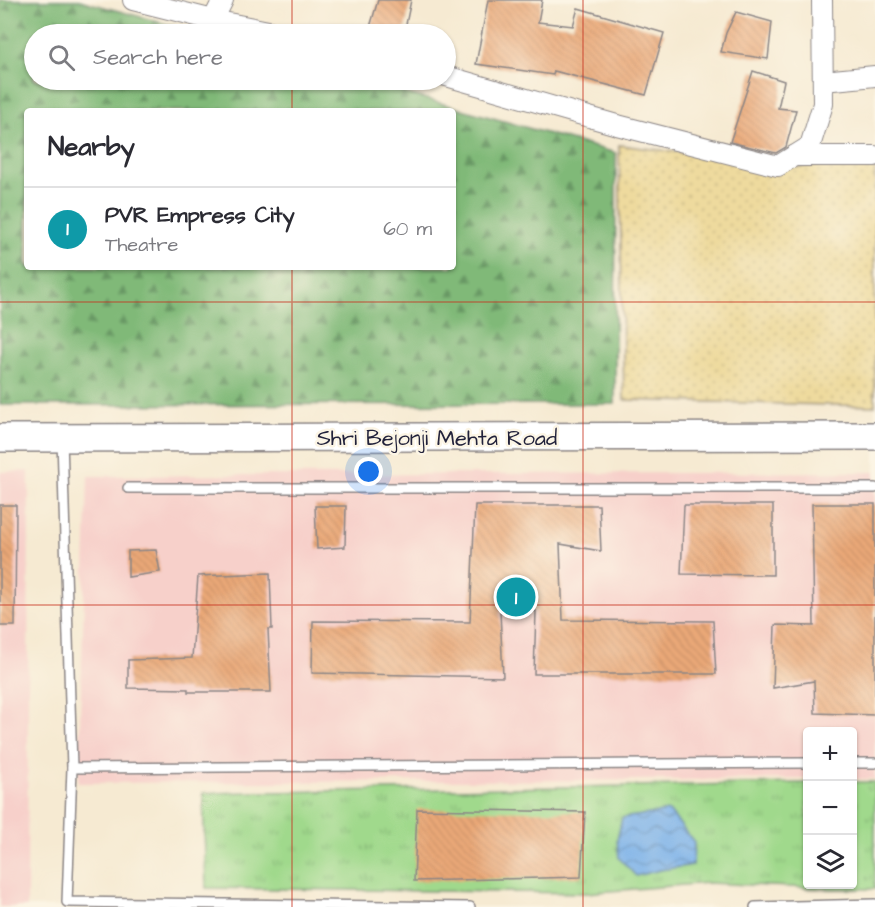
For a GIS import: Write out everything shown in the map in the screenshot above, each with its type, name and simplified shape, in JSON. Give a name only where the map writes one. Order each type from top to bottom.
[{"type":"main road","name":"Shri Bejonji Mehta Road","points":[[0,438],[875,436]]},
{"type":"street","points":[[133,0],[233,24]]},
{"type":"street","points":[[213,20],[223,0]]},
{"type":"street","points":[[456,79],[617,125],[778,166],[810,146],[823,104],[822,0]]},
{"type":"street","points":[[823,81],[875,76]]},
{"type":"street","points":[[794,156],[875,156]]},
{"type":"lane","points":[[62,438],[72,768],[67,902],[470,907]]},
{"type":"lane","points":[[128,488],[875,488]]},
{"type":"lane","points":[[857,763],[875,763]]},
{"type":"lane","points":[[72,768],[803,764]]},
{"type":"lane","points":[[755,907],[875,904]]},
{"type":"shaded area","points":[[29,471],[27,907],[0,907],[0,472]]},
{"type":"shaded area","points":[[875,472],[875,779],[857,779],[857,727],[803,727],[803,779],[78,783],[88,476]]},
{"type":"green space","points":[[0,0],[79,0],[167,24],[24,24],[24,90],[395,90],[616,153],[615,404],[0,405]]},
{"type":"green space","points":[[857,782],[875,782],[875,889],[857,889]]},
{"type":"green space","points":[[803,783],[803,888],[708,883],[586,893],[206,888],[203,793]]},
{"type":"sand","points":[[619,145],[799,167],[875,160],[875,406],[624,400]]},
{"type":"water","points":[[669,811],[694,842],[693,865],[636,876],[619,858],[617,840],[622,818]]},
{"type":"building","points":[[378,0],[411,0],[406,24],[371,24]]},
{"type":"building","points":[[488,0],[542,0],[538,22],[573,26],[578,8],[664,33],[646,95],[554,71],[553,75],[476,64]]},
{"type":"building","points":[[736,12],[772,22],[768,59],[721,52],[726,33]]},
{"type":"building","points":[[753,71],[784,81],[778,108],[796,110],[786,147],[776,153],[730,142]]},
{"type":"building","points":[[812,504],[875,504],[875,715],[815,713],[814,681],[773,688],[775,625],[814,626]]},
{"type":"building","points":[[0,505],[16,505],[15,626],[0,626]]},
{"type":"building","points":[[475,505],[599,505],[601,551],[560,544],[563,620],[713,621],[716,674],[534,674],[536,611],[500,611],[503,677],[312,673],[313,621],[470,622]]},
{"type":"building","points":[[684,505],[773,505],[773,575],[681,574]]},
{"type":"building","points":[[315,506],[346,506],[345,547],[317,549]]},
{"type":"building","points":[[156,550],[160,572],[128,577],[128,551]]},
{"type":"building","points":[[270,573],[272,629],[268,629],[271,692],[188,692],[188,689],[128,688],[128,660],[192,658],[198,576]]},
{"type":"building","points":[[417,809],[585,812],[581,877],[414,881]]},
{"type":"place","name":"PVR Empress City","points":[[516,597]]}]
